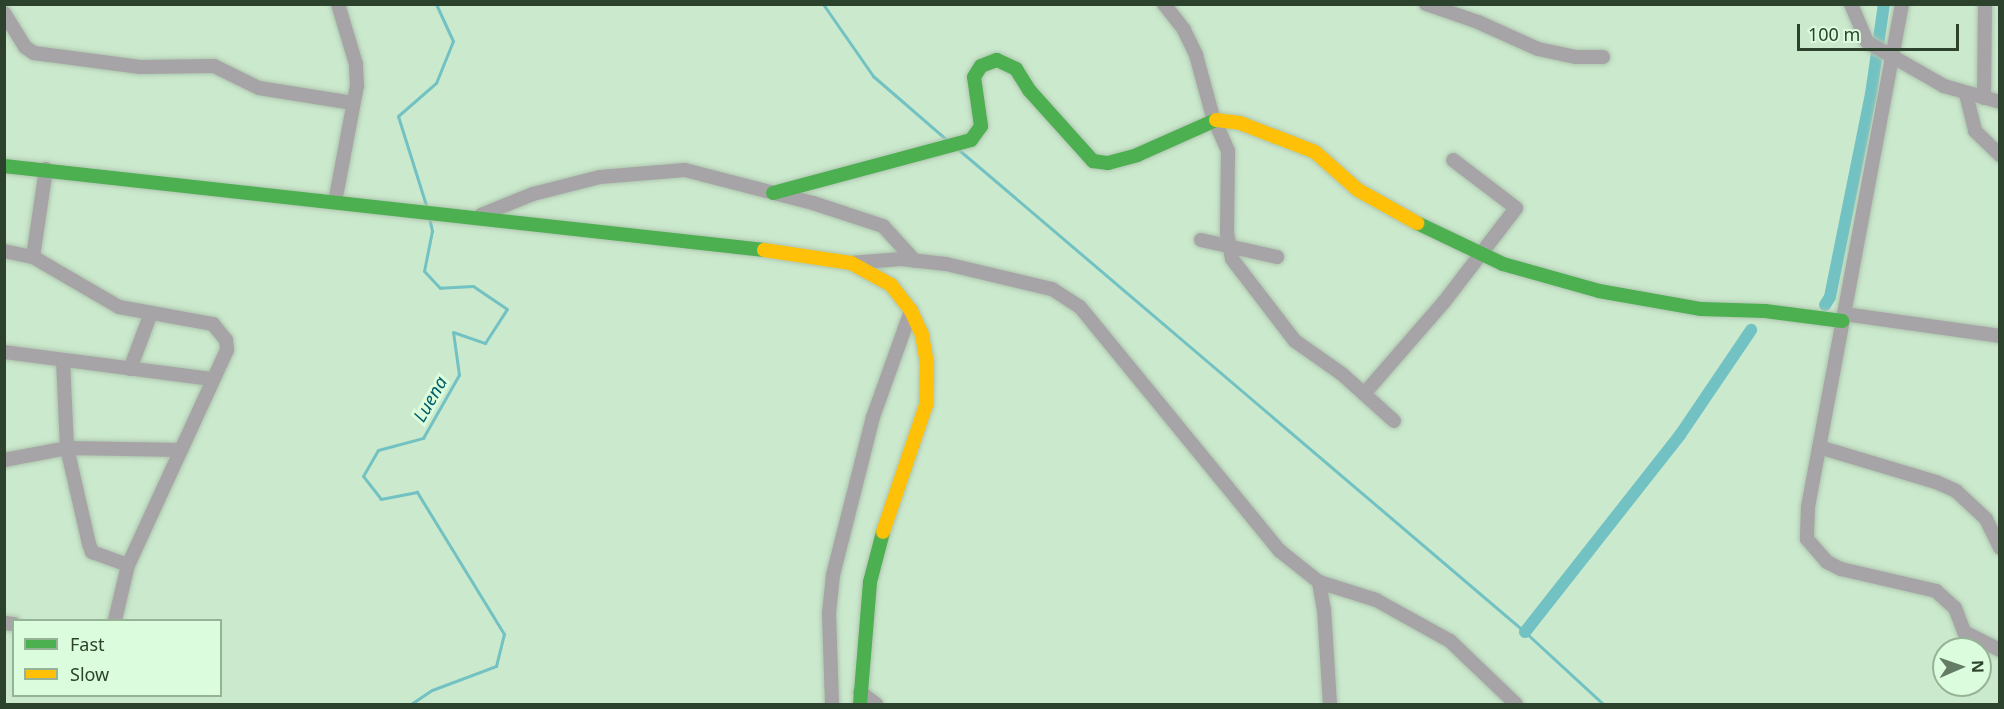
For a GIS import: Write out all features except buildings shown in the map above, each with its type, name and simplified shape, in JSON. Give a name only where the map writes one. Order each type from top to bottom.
[{"type":"main road","points":[[773,193],[832,175],[918,157],[971,140],[981,126],[974,76],[989,60],[1016,69],[1029,90],[1093,161],[1108,163],[1137,155],[1215,120],[1240,123],[1315,152],[1358,190],[1480,255],[1554,279],[1627,297],[1701,309],[1766,311],[1843,318]]},
{"type":"main road","points":[[4,166],[472,216],[851,263],[891,285],[911,311],[922,335],[927,364],[926,405],[885,523],[870,582],[860,698]]},
{"type":"street","points":[[335,202],[353,103],[356,64],[338,4]]},
{"type":"street","points":[[1164,4],[1184,30],[1196,55],[1215,120],[1228,151],[1228,246],[1239,271],[1286,331],[1394,421]]},
{"type":"street","points":[[1426,4],[1478,22],[1538,49],[1576,57],[1603,57]]},
{"type":"street","points":[[1851,4],[1867,42],[1966,94],[2000,102]]},
{"type":"street","points":[[1902,4],[1806,525],[1814,550],[1841,569],[1936,591],[1954,608],[1964,632],[2000,650]]},
{"type":"street","points":[[1984,98],[1985,4]]},
{"type":"street","points":[[4,13],[25,47],[34,53],[140,67],[214,66],[259,88],[353,103]]},
{"type":"street","points":[[1966,94],[1975,131],[2000,155]]},
{"type":"street","points":[[1364,394],[1480,255],[1516,208],[1453,160]]},
{"type":"street","points":[[33,257],[46,169]]},
{"type":"street","points":[[472,216],[533,194],[600,177],[685,170],[773,193],[883,226],[915,261]]},
{"type":"street","points":[[1201,240],[1277,257]]},
{"type":"street","points":[[4,251],[33,257],[119,308],[213,324],[222,331],[227,351],[212,379],[128,565],[115,619]]},
{"type":"street","points":[[851,263],[915,261],[1018,279],[1052,289],[1080,307],[1280,551],[1319,582],[1376,600],[1450,641],[1516,705]]},
{"type":"street","points":[[832,705],[829,613],[832,575],[873,417],[911,311]]},
{"type":"street","points":[[130,369],[151,313]]},
{"type":"street","points":[[1843,318],[2000,336]]},
{"type":"street","points":[[4,352],[212,379]]},
{"type":"street","points":[[63,360],[67,448],[92,552],[128,565]]},
{"type":"street","points":[[1820,447],[1936,482],[1956,491],[1986,519],[2000,548]]},
{"type":"street","points":[[4,460],[67,448],[181,450]]},
{"type":"street","points":[[1319,582],[1324,609],[1330,705]]},
{"type":"street","points":[[860,698],[876,705]]},
{"type":"waterway","name":"Luena","points":[[426,205],[398,116],[436,83],[453,41],[436,4]]},
{"type":"waterway","points":[[823,4],[873,76],[947,140]]},
{"type":"waterway","points":[[1825,305],[1830,297],[1871,94],[1884,4]]},
{"type":"waterway","points":[[959,150],[1525,632],[1603,704]]},
{"type":"waterway","name":"Luena","points":[[411,704],[432,690],[496,666],[504,634],[417,492],[381,499],[363,476],[378,450],[423,438],[459,375],[453,332],[485,343],[507,309],[473,286],[440,288],[424,271],[432,231],[429,217]]},
{"type":"waterway","points":[[1525,632],[1680,435],[1751,330]]},
{"type":"traffic: fast","points":[[773,193],[971,140],[981,126],[974,77],[981,66],[997,60],[1016,69],[1029,90],[1093,161],[1108,163],[1137,155],[1216,120]]},
{"type":"traffic: fast","points":[[4,166],[764,250]]},
{"type":"traffic: fast","points":[[1417,223],[1503,264],[1599,291],[1701,309],[1765,311],[1842,321]]},
{"type":"traffic: fast","points":[[860,704],[870,582],[883,532]]},
{"type":"traffic: slow","points":[[1216,120],[1240,123],[1315,152],[1358,190],[1417,223]]},
{"type":"traffic: slow","points":[[764,250],[851,263],[891,285],[911,311],[922,335],[927,364],[926,405],[883,532]]}]
